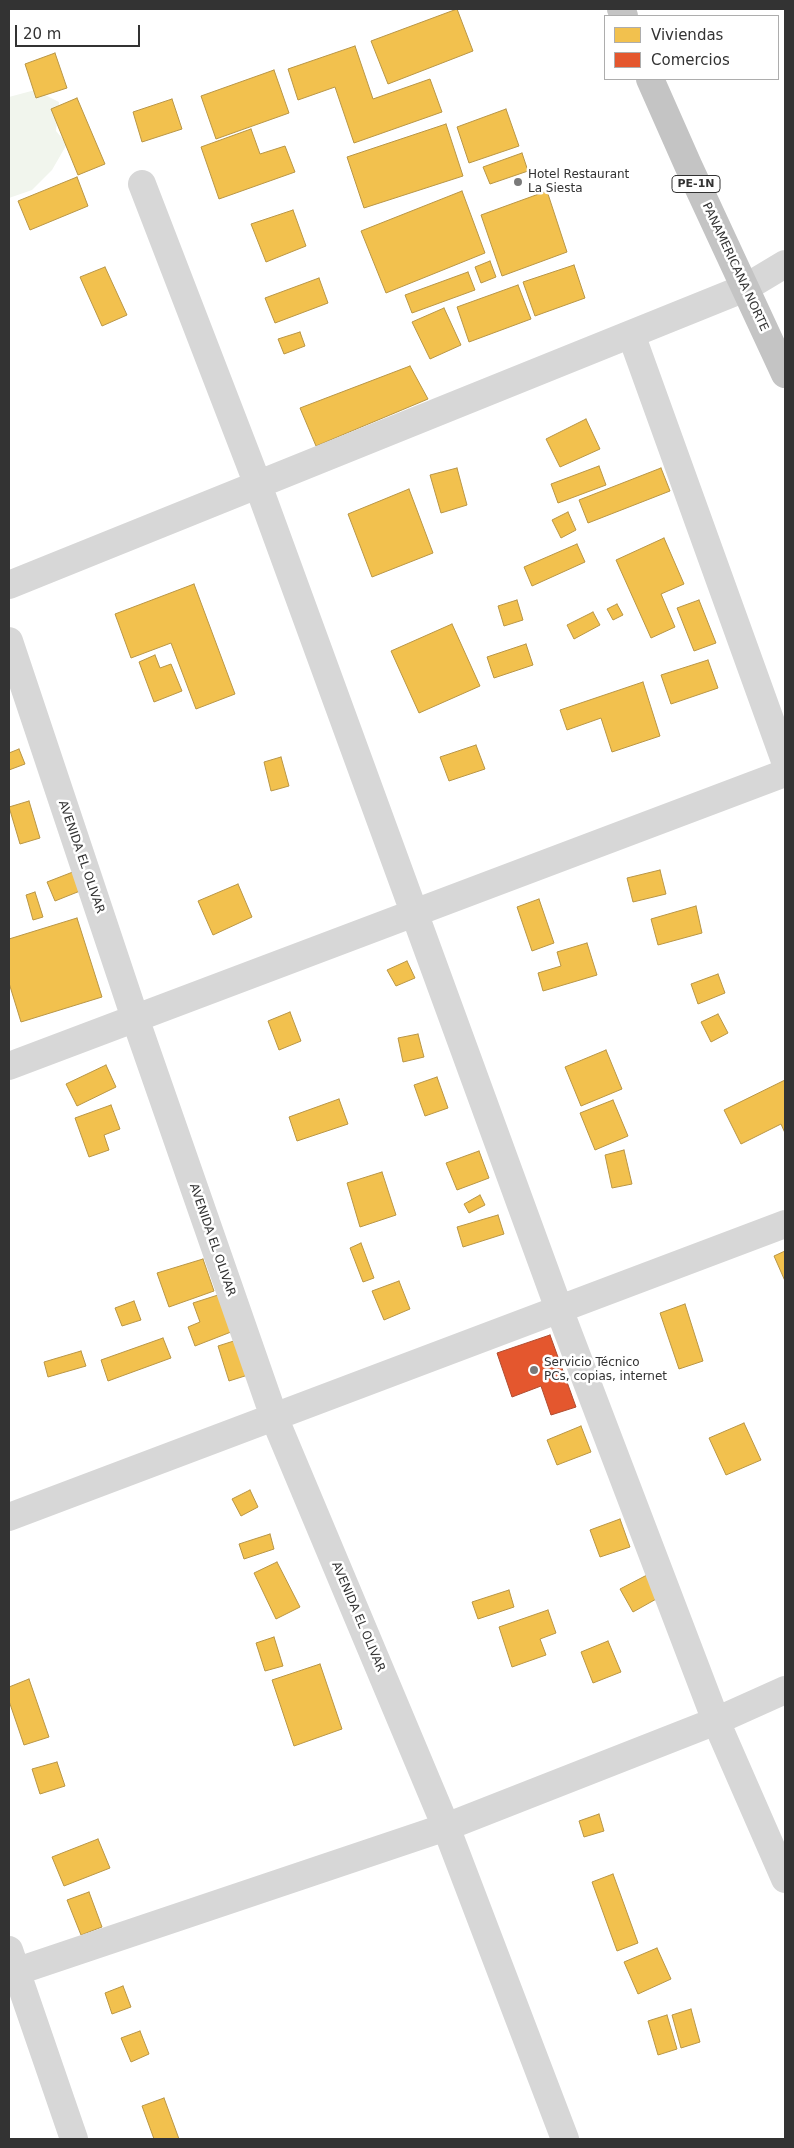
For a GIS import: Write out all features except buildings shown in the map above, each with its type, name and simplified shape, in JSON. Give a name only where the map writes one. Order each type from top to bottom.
[{"type":"highway","name":"PANAMERICANA NORTE","points":[[650,80],[785,374]]},
{"type":"street","points":[[142,184],[258,485],[416,912],[559,1309],[716,1721],[785,1878]]},
{"type":"street","points":[[9,585],[745,288],[785,264]]},
{"type":"street","points":[[631,334],[785,762]]},
{"type":"street","name":"AVENIDA EL OLIVAR","points":[[9,641],[135,1018],[274,1417],[446,1827],[565,2139]]},
{"type":"street","points":[[9,1066],[785,774]]},
{"type":"street","points":[[9,1517],[785,1224]]},
{"type":"street","points":[[74,2139],[11,1965],[446,1827],[716,1721],[785,1690]]},
{"type":"shaded area","points":[[35,90],[59,102],[56,131],[67,144],[52,170],[32,190],[9,198],[9,97]]},
{"type":"place","name":"Hotel Restaurant La Siesta","points":[[518,182]]},
{"type":"place","name":"Servicio Técnico PCs, copias, internet","points":[[534,1370]]}]
